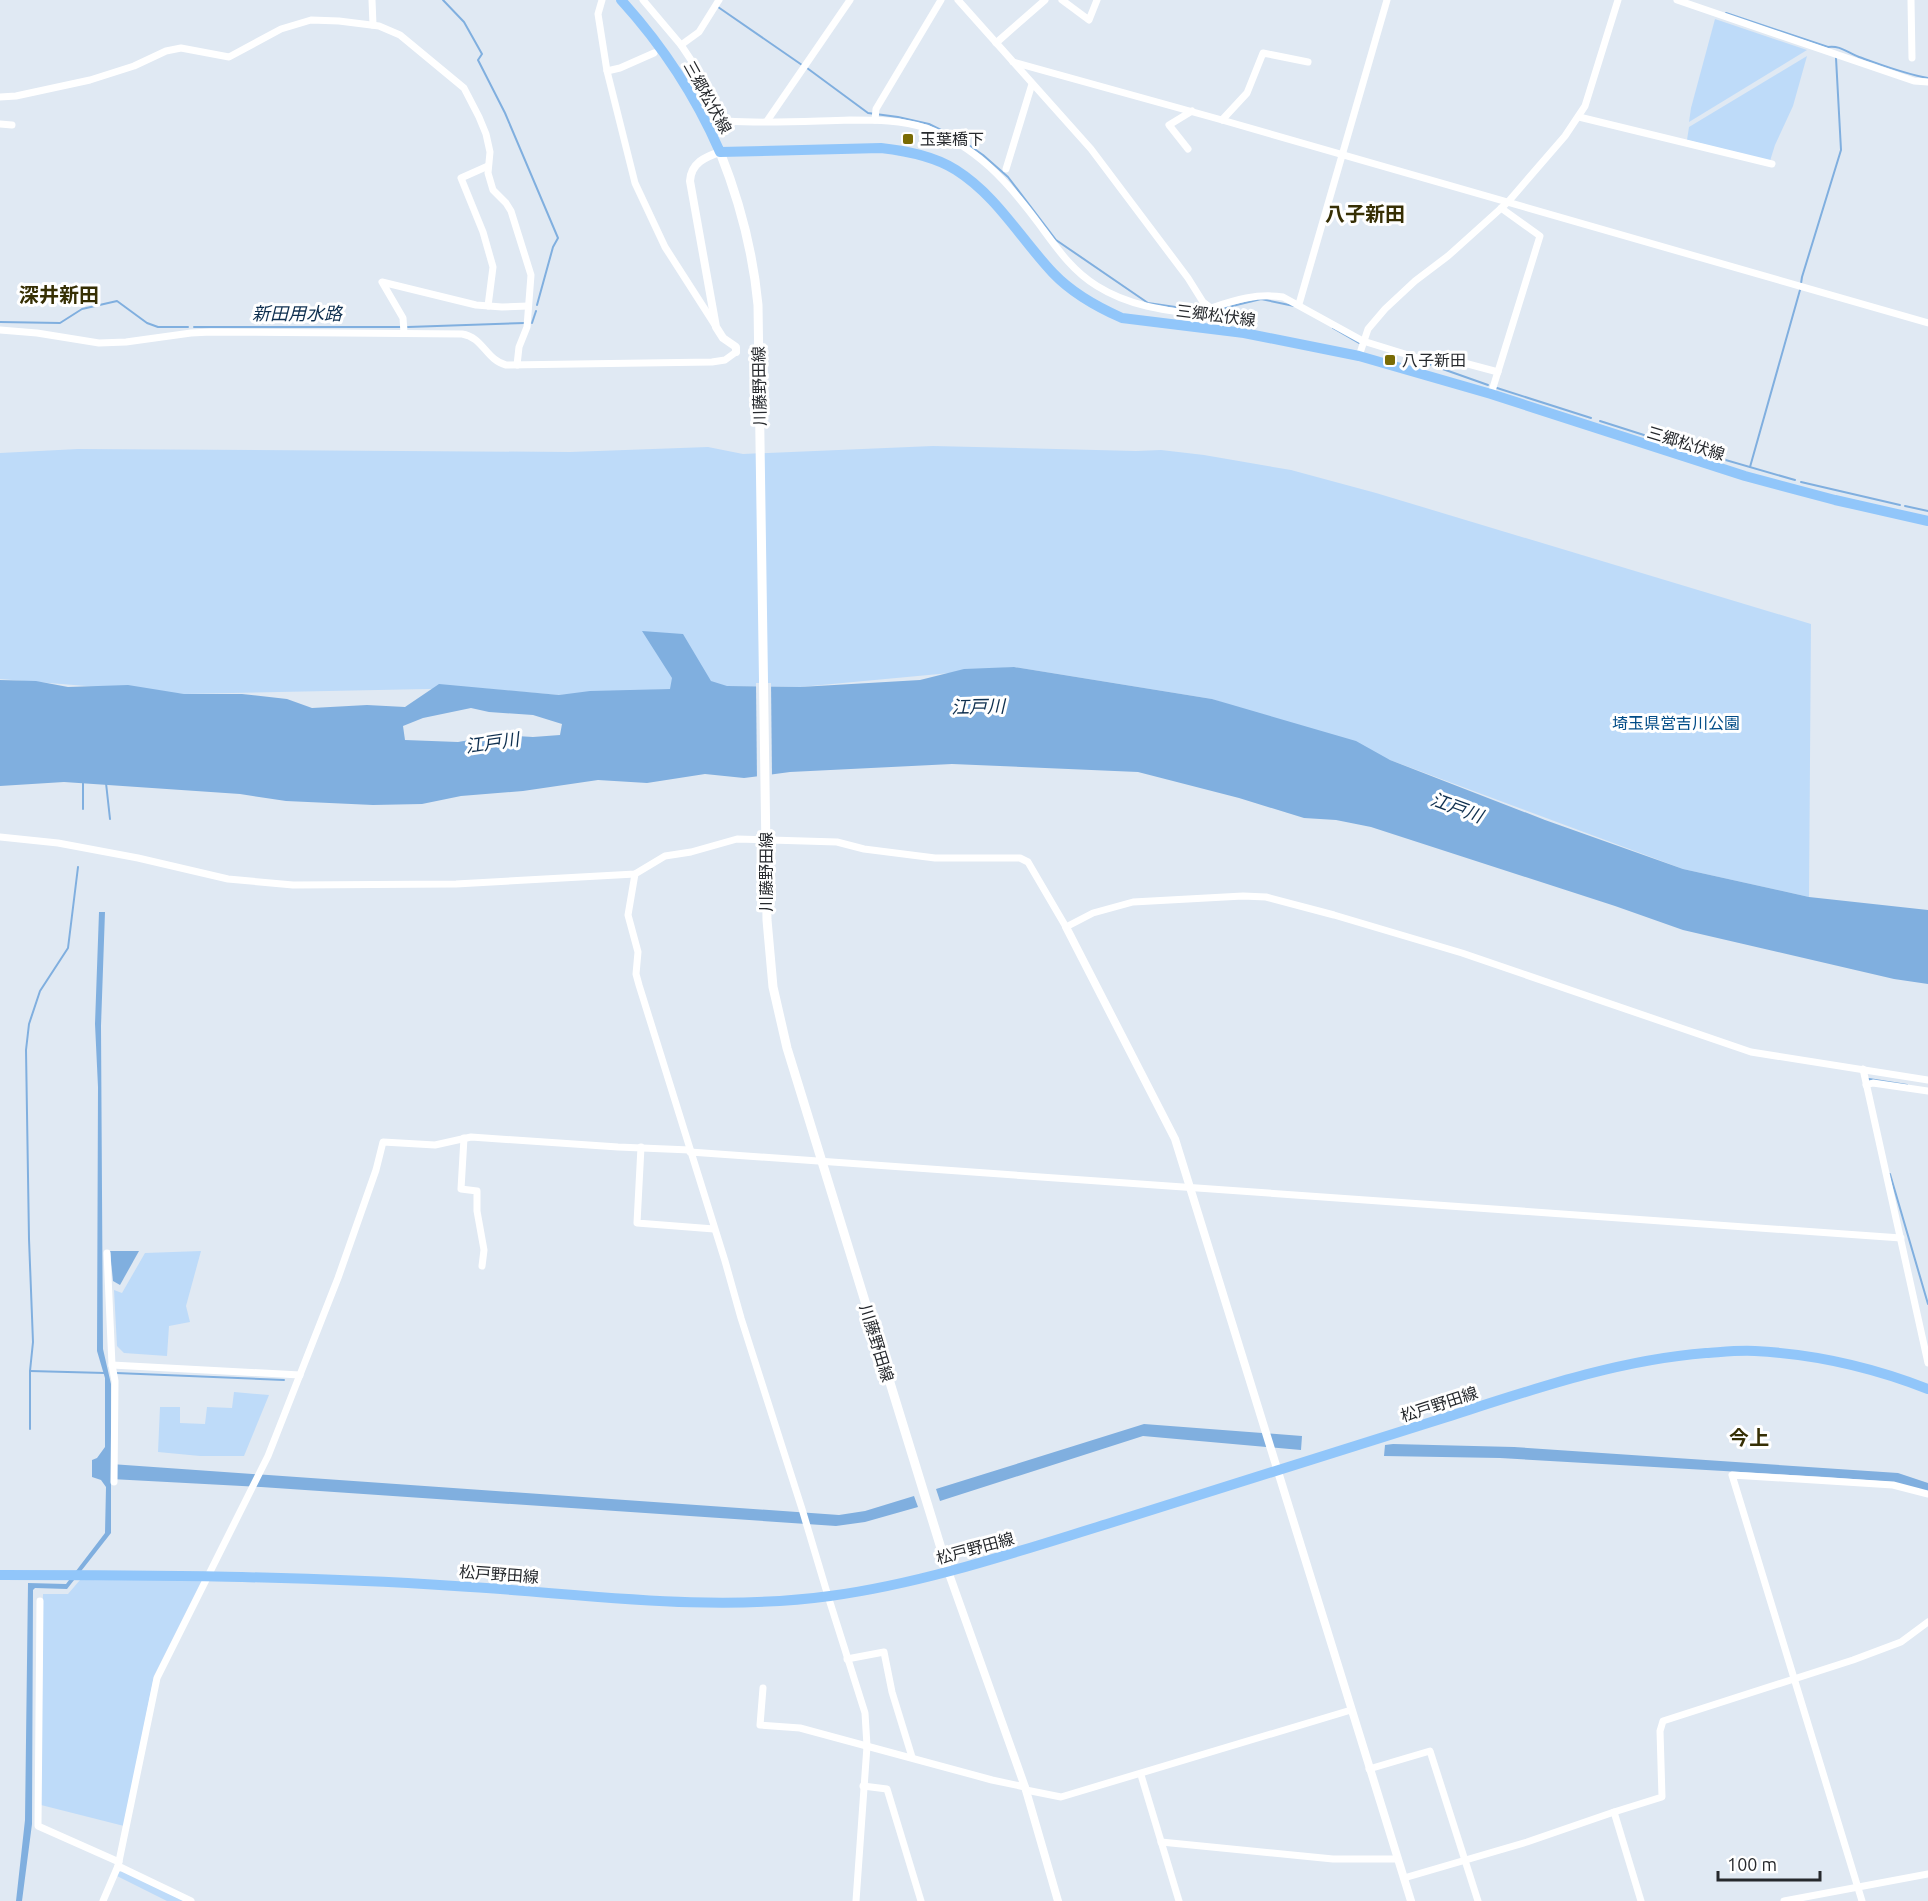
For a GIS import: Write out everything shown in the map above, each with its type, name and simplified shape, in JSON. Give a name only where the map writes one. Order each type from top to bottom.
[{"type":"main road","name":"三郷松伏線","points":[[621,0],[648,30],[688,87],[720,152],[881,148],[906,151],[930,158],[954,168],[975,183],[1010,219],[1055,274],[1089,301],[1122,318],[1254,335],[1359,356],[1491,394],[1592,429],[1745,476],[1825,498],[1928,521]]},
{"type":"main road","name":"川藤野田線","points":[[720,152],[732,181],[752,258],[759,329],[769,956],[780,1024],[948,1571]]},
{"type":"main road","name":"松戸野田線","points":[[0,1575],[221,1575],[359,1580],[700,1602],[773,1602],[879,1588],[948,1571],[1278,1471],[1557,1382],[1643,1362],[1687,1355],[1750,1350],[1819,1357],[1894,1376],[1928,1389]]},
{"type":"street","points":[[372,0],[373,25]]},
{"type":"street","points":[[0,330],[37,333],[99,343],[126,342],[191,333],[468,334],[478,341],[489,356],[498,363],[517,365],[725,360],[736,352],[736,347],[723,338],[665,248],[639,194],[625,148],[607,71],[598,14],[602,0]]},
{"type":"street","points":[[643,0],[680,43],[703,78],[727,122],[875,120],[893,121],[926,128],[964,146],[1003,177],[1065,260],[1096,286],[1130,303],[1210,316]]},
{"type":"street","points":[[671,45],[680,43],[699,32],[719,0]]},
{"type":"street","points":[[767,121],[850,0]]},
{"type":"street","points":[[875,120],[876,109],[941,0]]},
{"type":"street","points":[[958,0],[1102,163],[1188,278],[1203,302],[1211,308]]},
{"type":"street","points":[[996,43],[1045,0]]},
{"type":"street","points":[[1062,0],[1089,20],[1097,0]]},
{"type":"street","points":[[1299,304],[1387,0]]},
{"type":"street","points":[[1359,356],[1368,329],[1407,288],[1448,256],[1508,202],[1579,117],[1585,106],[1618,0]]},
{"type":"street","points":[[1677,0],[1904,77],[1928,82]]},
{"type":"street","points":[[1911,0],[1912,58]]},
{"type":"street","points":[[0,97],[16,96],[90,80],[134,66],[166,51],[181,48],[229,57],[281,29],[311,20],[373,25],[400,35],[464,88],[480,117],[490,152],[488,173],[493,190],[506,202],[511,211],[530,270],[527,327],[519,347],[517,365]]},
{"type":"street","points":[[607,71],[654,53]]},
{"type":"street","points":[[1222,120],[1246,93],[1263,53],[1308,62]]},
{"type":"street","points":[[1013,63],[1192,111],[1928,323]]},
{"type":"street","points":[[1006,169],[1032,84]]},
{"type":"street","points":[[1188,149],[1169,125],[1192,111]]},
{"type":"street","points":[[1579,117],[1772,164]]},
{"type":"street","points":[[0,124],[12,125]]},
{"type":"street","points":[[716,327],[690,181],[691,172],[699,162],[720,152]]},
{"type":"street","points":[[488,166],[461,178],[483,232],[494,267],[488,306]]},
{"type":"street","points":[[1491,394],[1540,236],[1501,208]]},
{"type":"street","points":[[404,333],[403,318],[382,282],[476,305],[528,306]]},
{"type":"street","points":[[1211,308],[1251,297],[1269,295],[1283,297],[1363,341],[1418,358],[1438,356],[1498,372]]},
{"type":"street","points":[[1209,329],[1211,308]]},
{"type":"street","points":[[0,837],[58,843],[138,858],[228,879],[272,884],[456,884],[635,874],[665,856],[691,852],[737,839],[766,836],[837,843],[864,849],[935,858],[1025,859],[1066,927],[1166,1119],[1190,1187],[1411,1901]]},
{"type":"street","points":[[635,874],[628,915],[638,952],[636,974],[865,1713],[867,1746],[855,1901]]},
{"type":"street","points":[[1066,927],[1093,913],[1132,902],[1243,896],[1266,897],[1462,953],[1751,1052],[1928,1080]]},
{"type":"street","points":[[1863,1069],[1928,1363]]},
{"type":"street","points":[[1866,1086],[1873,1083],[1928,1091]]},
{"type":"street","points":[[103,1901],[119,1864],[156,1678],[261,1470],[300,1376],[357,1225],[383,1142],[428,1145],[471,1137],[641,1147],[1901,1238]]},
{"type":"street","points":[[464,1138],[461,1189],[477,1191],[477,1211],[484,1250],[482,1266]]},
{"type":"street","points":[[641,1147],[637,1223],[714,1229]]},
{"type":"street","points":[[107,1253],[112,1365],[115,1381],[114,1482]]},
{"type":"street","points":[[112,1365],[300,1376]]},
{"type":"street","points":[[1862,1901],[1732,1475],[1893,1485],[1928,1494]]},
{"type":"street","points":[[948,1571],[1026,1788],[1058,1901]]},
{"type":"street","points":[[40,1601],[38,1826],[191,1901]]},
{"type":"street","points":[[1404,1878],[1527,1842],[1662,1797],[1660,1731],[1663,1721],[1793,1680],[1901,1642],[1928,1622]]},
{"type":"street","points":[[847,1659],[884,1652],[892,1692],[912,1757]]},
{"type":"street","points":[[763,1688],[760,1725],[800,1728],[1061,1797],[1351,1710]]},
{"type":"street","points":[[1369,1769],[1430,1751],[1478,1901]]},
{"type":"street","points":[[1140,1775],[1179,1901]]},
{"type":"street","points":[[863,1785],[887,1789],[921,1901]]},
{"type":"street","points":[[1614,1812],[1641,1901]]},
{"type":"street","points":[[1161,1842],[1333,1859],[1398,1859]]},
{"type":"street","points":[[1784,1901],[1858,1889],[1928,1874]]},
{"type":"green space","points":[[1715,19],[1807,50],[1689,122],[1691,108]]},
{"type":"green space","points":[[1807,56],[1793,106],[1770,161],[1687,140],[1689,127]]},
{"type":"green space","name":"埼玉県営吉川公園","points":[[933,446],[1161,450],[1291,470],[1376,493],[1811,624],[1809,897],[1683,869],[1390,760],[1212,699],[1014,667],[800,687],[727,686],[559,695],[477,688],[184,694],[0,679],[0,453],[78,449],[570,452],[708,447],[743,454]]},
{"type":"green space","points":[[201,1251],[186,1306],[190,1322],[169,1326],[167,1356],[124,1353],[117,1346],[114,1290],[122,1293],[145,1253]]},
{"type":"green space","points":[[234,1392],[269,1395],[244,1456],[200,1456],[158,1452],[160,1407],[180,1407],[180,1423],[205,1424],[207,1407],[232,1408]]},
{"type":"green space","points":[[80,1580],[202,1580],[154,1676],[124,1826],[41,1805],[43,1594],[68,1594]]},
{"type":"green space","points":[[123,1871],[184,1901],[167,1901],[117,1876]]},
{"type":"water","name":"江戸川","points":[[642,631],[683,634],[711,681],[727,686],[800,687],[920,680],[964,669],[1014,667],[1212,699],[1356,741],[1390,760],[1545,820],[1683,869],[1809,897],[1928,910],[1928,984],[1894,979],[1683,930],[1371,827],[1336,820],[1304,818],[1239,798],[1138,772],[952,764],[790,772],[744,778],[705,774],[647,783],[598,780],[523,791],[461,796],[422,804],[373,805],[286,801],[240,794],[64,782],[0,786],[0,680],[36,681],[68,687],[128,685],[184,694],[242,694],[287,699],[312,708],[367,705],[405,707],[439,684],[559,695],[590,691],[670,689],[672,678]],"holes":[[[471,708],[489,712],[533,715],[562,724],[560,735],[533,737],[499,735],[458,742],[405,740],[403,726],[423,718]]]},
{"type":"water","points":[[99,912],[105,912],[101,1026],[103,1349],[111,1384],[111,1464],[839,1515],[865,1511],[914,1496],[918,1507],[865,1522],[836,1526],[111,1479],[111,1533],[67,1589],[35,1588],[33,1590],[32,1824],[22,1901],[16,1901],[25,1820],[28,1583],[66,1584],[105,1533],[106,1487],[101,1480],[92,1477],[92,1460],[97,1458],[105,1447],[105,1378],[97,1351],[98,1087],[95,1024]]},
{"type":"water","points":[[110,1251],[139,1251],[120,1285],[113,1281]]},
{"type":"water","points":[[1144,1424],[1302,1436],[1301,1450],[1143,1436],[940,1501],[936,1489]]},
{"type":"water","points":[[1385,1445],[1514,1447],[1898,1473],[1928,1483],[1928,1492],[1893,1482],[1826,1477],[1500,1458],[1384,1456]]},
{"type":"pier","points":[[756,683],[771,683],[772,777],[757,780]]},
{"type":"waterway","points":[[443,0],[464,22],[482,54],[478,60],[505,113],[558,238],[553,247],[537,305]]},
{"type":"waterway","points":[[718,7],[802,65]]},
{"type":"waterway","points":[[1726,13],[1828,47],[1840,48],[1893,69],[1928,78]]},
{"type":"waterway","points":[[1750,467],[1802,277],[1841,150],[1836,58]]},
{"type":"waterway","points":[[807,68],[868,113],[929,124],[963,141],[1008,177],[1056,240],[1148,303],[1182,308]]},
{"type":"waterway","points":[[1216,310],[1261,299],[1294,306]]},
{"type":"waterway","name":"新田用水路","points":[[0,322],[60,323],[82,309],[117,301],[147,323],[158,327],[188,327]]},
{"type":"waterway","points":[[532,323],[536,311]]},
{"type":"waterway","name":"新田用水路","points":[[408,327],[525,323]]},
{"type":"waterway","name":"新田用水路","points":[[194,327],[400,327]]},
{"type":"waterway","points":[[1333,328],[1359,343]]},
{"type":"waterway","points":[[1420,361],[1488,385]]},
{"type":"waterway","points":[[1497,388],[1591,418]]},
{"type":"waterway","points":[[1600,421],[1691,450]]},
{"type":"waterway","points":[[1698,452],[1795,480]]},
{"type":"waterway","points":[[1801,482],[1900,505]]},
{"type":"waterway","points":[[1905,506],[1928,511]]},
{"type":"waterway","points":[[83,782],[83,809]]},
{"type":"waterway","points":[[106,783],[110,819]]},
{"type":"waterway","points":[[30,1429],[30,1371],[33,1342],[26,1050],[29,1024],[40,991],[68,948],[78,867]]},
{"type":"waterway","points":[[1868,1082],[1869,1079],[1907,1085]]},
{"type":"waterway","points":[[1890,1174],[1928,1304]]},
{"type":"waterway","points":[[30,1371],[105,1373]]},
{"type":"waterway","points":[[116,1373],[284,1380]]},
{"type":"place","name":"玉葉橋下","points":[[908,139]]},
{"type":"place","name":"八子新田","points":[[1390,360]]},
{"type":"district","name":"八子新田","points":[[1365,213]]},
{"type":"district","name":"深井新田","points":[[59,294]]},
{"type":"district","name":"今上","points":[[1749,1437]]}]
